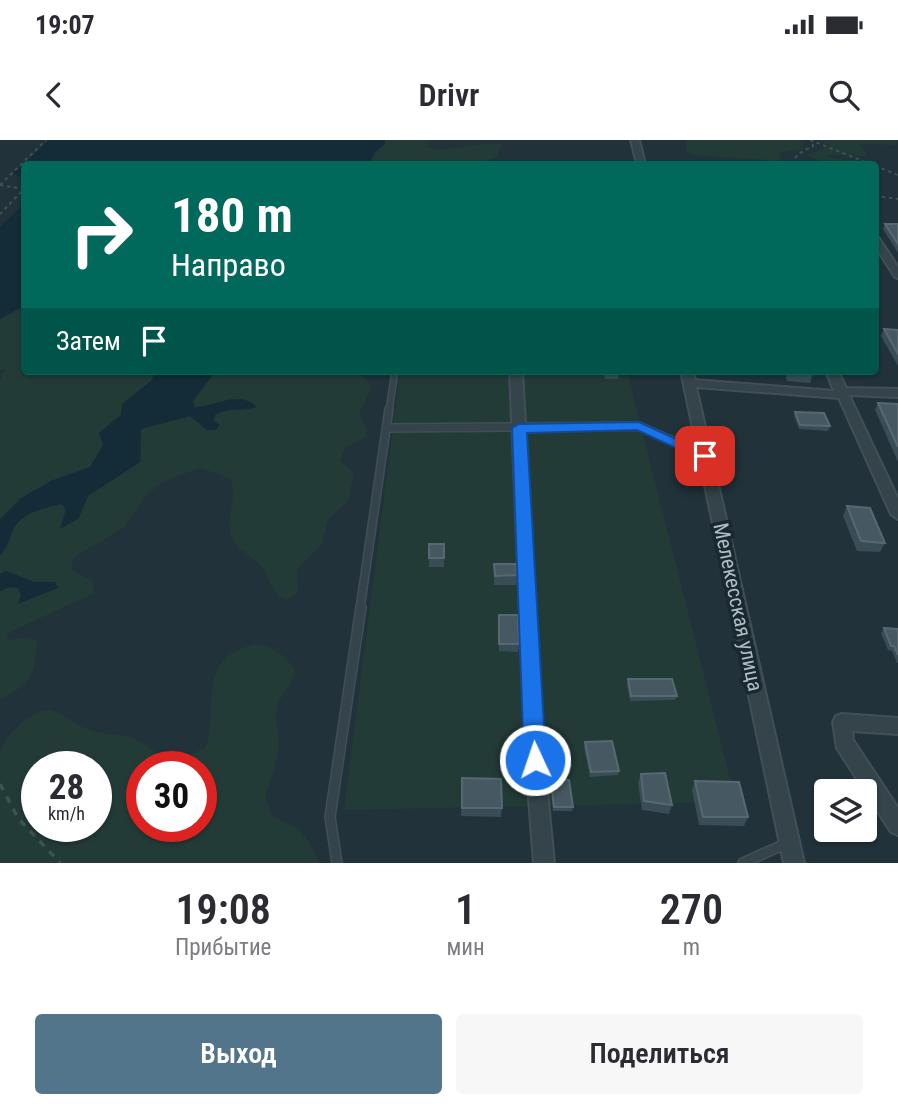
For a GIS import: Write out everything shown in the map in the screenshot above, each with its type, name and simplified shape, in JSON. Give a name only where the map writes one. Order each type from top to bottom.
[{"type":"street","points":[[635,140],[640,161]]},
{"type":"street","points":[[879,245],[898,275]]},
{"type":"street","points":[[516,375],[535,760],[544,863]]},
{"type":"street","points":[[833,375],[898,514]]},
{"type":"street","points":[[688,377],[841,393],[898,393]]},
{"type":"street","name":"Мелекесская улица","points":[[688,377],[794,863]]},
{"type":"street","points":[[898,726],[842,722],[844,742],[898,825]]},
{"type":"street","points":[[789,842],[802,863]]},
{"type":"lane","points":[[337,863],[330,817],[394,375]]},
{"type":"lane","points":[[386,428],[639,426],[705,456]]},
{"type":"lane","points":[[743,863],[789,842]]},
{"type":"path","points":[[25,161],[46,140]]},
{"type":"path","points":[[793,161],[798,154],[813,146],[812,141],[871,161]]},
{"type":"path","points":[[0,185],[21,164]]},
{"type":"path","points":[[879,165],[898,175]]},
{"type":"path","points":[[0,185],[21,189]]},
{"type":"path","points":[[0,215],[21,193]]},
{"type":"path","points":[[879,197],[898,199]]},
{"type":"path","points":[[0,784],[18,818],[60,863]]},
{"type":"green space","points":[[385,140],[429,140],[427,147],[436,149],[502,144],[496,158],[484,161],[371,161]]},
{"type":"green space","points":[[687,140],[799,140],[803,143],[802,149],[779,153],[781,160],[777,161],[694,155],[686,151]]},
{"type":"green space","points":[[818,140],[898,140],[897,145],[859,144],[867,153],[865,156],[826,155],[836,159],[861,161],[820,161],[806,155],[831,146]]},
{"type":"green space","points":[[21,308],[21,375],[154,375],[151,381],[122,404],[121,414],[99,433],[103,445],[90,467],[51,481],[21,498],[0,519],[0,381],[5,369],[0,369],[0,319]]},
{"type":"green space","points":[[362,375],[372,387],[359,414],[367,430],[366,438],[346,446],[340,461],[354,472],[348,502],[328,519],[322,544],[297,569],[298,593],[287,599],[278,594],[261,566],[234,542],[230,530],[233,492],[230,478],[200,468],[169,479],[148,493],[123,528],[73,558],[71,570],[93,581],[94,593],[6,634],[9,640],[25,637],[37,640],[36,652],[30,677],[11,694],[0,699],[0,591],[18,587],[21,595],[18,604],[47,581],[34,582],[6,571],[0,574],[0,555],[13,530],[28,515],[62,504],[78,519],[88,496],[140,462],[141,429],[190,416],[207,430],[214,421],[214,415],[225,409],[247,410],[194,407],[193,401],[212,376]]},
{"type":"green space","points":[[399,375],[628,375],[736,802],[344,810]]},
{"type":"green space","points":[[256,644],[279,652],[295,670],[277,709],[278,750],[265,797],[273,817],[291,825],[302,834],[319,863],[0,863],[2,748],[11,733],[25,720],[48,710],[87,729],[134,739],[153,751],[126,751],[126,842],[217,842],[217,751],[198,751],[206,747],[210,731],[213,684],[224,660],[237,651]]},
{"type":"water","points":[[385,140],[385,144],[374,153],[370,161],[27,161],[48,141]]},
{"type":"water","points":[[21,166],[21,176],[13,174]]},
{"type":"water","points":[[21,207],[21,308],[0,319],[0,227]]},
{"type":"water","points":[[154,375],[212,375],[193,401],[194,407],[242,399],[257,407],[215,415],[214,421],[220,425],[216,430],[207,430],[190,416],[141,429],[140,462],[88,496],[78,519],[60,529],[66,509],[62,504],[34,512],[17,524],[0,555],[0,519],[21,498],[51,481],[90,467],[103,445],[99,433],[121,415],[122,404],[151,381]]},
{"type":"water","points":[[6,571],[34,582],[55,582],[58,588],[18,604],[21,595],[18,588],[10,587],[0,591],[0,574]]},
{"type":"building","points":[[885,224],[898,224],[898,244]]},
{"type":"building","points":[[884,329],[898,330],[898,354]]},
{"type":"building","points":[[878,403],[898,404],[898,447]]},
{"type":"building","points":[[795,412],[824,413],[830,426],[800,425]]},
{"type":"building","points":[[847,506],[870,508],[885,543],[861,541]]},
{"type":"building","points":[[429,544],[444,544],[444,558],[429,558]]},
{"type":"building","points":[[494,564],[516,564],[517,575],[495,576]]},
{"type":"building","points":[[499,615],[518,615],[519,644],[499,644]]},
{"type":"building","points":[[884,628],[898,629],[898,655],[894,646],[891,646]]},
{"type":"building","points":[[628,679],[672,679],[677,696],[631,696]]},
{"type":"building","points":[[612,741],[619,771],[591,772],[585,742]]},
{"type":"building","points":[[665,773],[672,805],[644,801],[641,774]]},
{"type":"building","points":[[462,778],[501,779],[502,808],[462,808]]},
{"type":"building","points":[[551,780],[569,780],[573,807],[554,807]]},
{"type":"building","points":[[695,781],[739,782],[748,817],[703,817]]},
{"type":"route","points":[[535,760],[519,428],[639,426],[705,456]]}]
